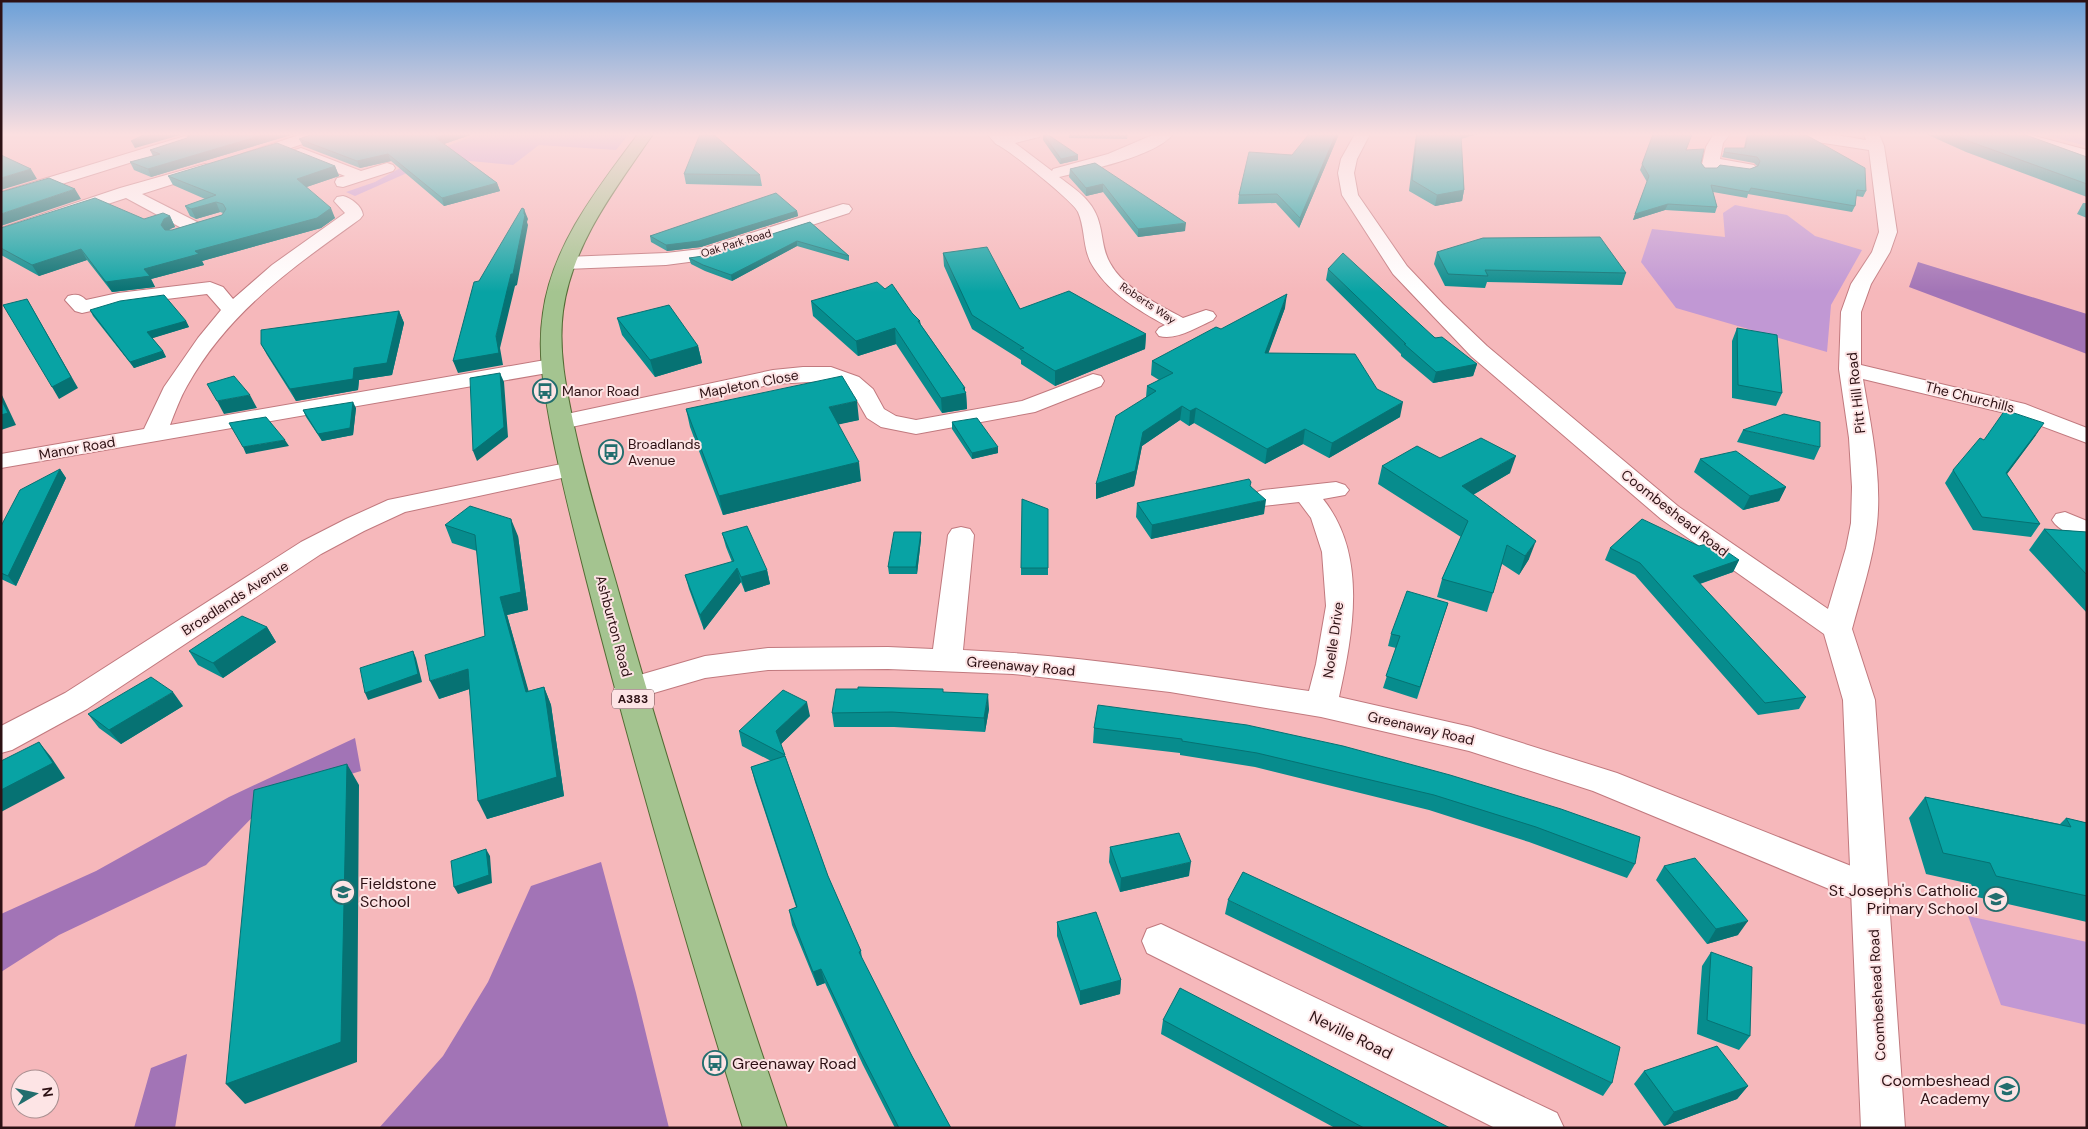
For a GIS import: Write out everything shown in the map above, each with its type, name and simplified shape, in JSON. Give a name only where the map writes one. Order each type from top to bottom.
[{"type":"main road","name":"Ashburton Road","points":[[610,187],[580,233],[566,263],[556,297],[552,324],[551,366],[571,470],[630,689],[710,962],[765,1128]]},
{"type":"street","points":[[1,198],[40,187]]},
{"type":"street","points":[[1,234],[72,209],[145,187]]},
{"type":"street","points":[[154,434],[175,387],[206,342],[232,310],[279,269],[354,215],[354,211],[336,194],[346,187]]},
{"type":"street","name":"Roberts Way","points":[[1061,187],[1079,200],[1088,210],[1096,254],[1106,272],[1122,287],[1182,326]]},
{"type":"street","name":"Coombeshead Road","points":[[1348,187],[1350,195],[1400,270],[1479,351],[1670,513],[1837,629],[1859,700],[1883,1128]]},
{"type":"street","name":"Pitt Hill Road","points":[[1837,629],[1860,548],[1864,523],[1861,438],[1850,368],[1851,312],[1861,284],[1881,252],[1888,232],[1881,187]]},
{"type":"street","points":[[126,192],[195,228]]},
{"type":"street","points":[[20,193],[72,209]]},
{"type":"street","name":"Oak Park Road","points":[[566,263],[666,259],[704,254],[843,209]]},
{"type":"street","points":[[170,236],[212,222]]},
{"type":"street","points":[[75,300],[82,307],[118,299],[210,288],[279,269]]},
{"type":"street","points":[[210,288],[216,291],[232,310]]},
{"type":"street","name":"Roberts Way","points":[[1160,334],[1206,316]]},
{"type":"street","name":"Manor Road","points":[[1,461],[551,366]]},
{"type":"street","name":"The Churchills","points":[[1850,368],[2017,408],[2087,436]]},
{"type":"street","name":"Mapleton Close","points":[[562,422],[773,377],[831,374],[851,382],[865,394],[875,413],[889,422],[916,427],[1027,407],[1093,381]]},
{"type":"street","name":"Broadlands Avenue","points":[[1,741],[76,701],[311,548],[355,525],[397,506],[571,470]]},
{"type":"street","points":[[1264,498],[1336,490]]},
{"type":"street","name":"Noelle Drive","points":[[1305,493],[1324,517],[1336,552],[1340,606],[1331,664],[1321,705]]},
{"type":"street","name":"Greenaway Road","points":[[946,660],[960,535]]},
{"type":"street","name":"Greenaway Road","points":[[630,689],[705,667],[768,658],[888,658],[1013,663],[1062,668],[1170,681],[1321,705],[1471,739],[1606,782],[1871,890]]},
{"type":"street","name":"Neville Road","points":[[1161,941],[1542,1128]]},
{"type":"shaded area","points":[[361,187],[376,187],[355,196],[346,192]]},
{"type":"shaded area","points":[[1735,205],[1787,215],[1815,236],[1862,250],[1831,305],[1827,352],[1676,308],[1641,262],[1652,229],[1725,237],[1723,213]]},
{"type":"shaded area","points":[[1918,262],[2087,314],[2087,354],[1909,287]]},
{"type":"shaded area","points":[[355,738],[361,771],[272,797],[206,865],[59,935],[1,972],[1,914],[96,871],[229,797]]},
{"type":"shaded area","points":[[601,862],[669,1128],[379,1128],[443,1056],[488,982],[531,886]]},
{"type":"shaded area","points":[[1968,916],[2087,942],[2087,1025],[2001,1005]]},
{"type":"shaded area","points":[[187,1054],[175,1128],[134,1128],[151,1068]]},
{"type":"building","points":[[19,187],[70,187],[75,189],[1,214],[1,192]]},
{"type":"building","points":[[195,187],[306,187],[331,208],[317,218],[195,251],[199,254],[144,269],[150,276],[106,282],[81,249],[32,265],[1,248],[1,228],[95,198],[144,219],[163,213],[170,216],[164,219],[161,225],[165,230],[172,230],[222,215],[226,209],[223,204],[216,202],[191,209],[185,206],[216,195]]},
{"type":"building","points":[[428,187],[483,187],[442,198]]},
{"type":"building","points":[[1105,187],[1131,187],[1186,223],[1138,229]]},
{"type":"building","points":[[1241,187],[1313,187],[1300,218],[1277,194],[1239,195]]},
{"type":"building","points":[[1423,187],[1464,187],[1464,190],[1437,195]]},
{"type":"building","points":[[1645,187],[1711,187],[1717,207],[1668,204],[1635,214]]},
{"type":"building","points":[[1720,187],[1866,187],[1866,191],[1857,190],[1855,206],[1751,188],[1749,192]]},
{"type":"building","points":[[776,193],[797,211],[699,241],[666,245],[650,236]]},
{"type":"building","points":[[522,208],[525,215],[513,274],[511,274],[496,336],[499,353],[453,361],[474,282],[479,281]]},
{"type":"building","points":[[810,222],[849,256],[797,241],[731,275],[689,258],[703,256]]},
{"type":"building","points":[[1600,237],[1626,273],[1485,270],[1488,276],[1448,274],[1437,252],[1483,238]]},
{"type":"building","points":[[987,247],[1020,309],[1069,291],[1146,334],[1055,371],[1020,349],[1024,348],[972,315],[943,253]]},
{"type":"building","points":[[1343,253],[1435,338],[1442,337],[1477,364],[1436,372],[1404,344],[1406,344],[1328,269]]},
{"type":"building","points":[[877,282],[885,289],[892,284],[912,313],[920,321],[918,321],[965,388],[963,388],[966,393],[941,398],[895,328],[856,341],[811,301]]},
{"type":"building","points":[[1287,294],[1265,353],[1355,354],[1377,389],[1403,402],[1332,443],[1305,429],[1267,449],[1196,408],[1190,411],[1182,406],[1143,432],[1135,471],[1096,484],[1116,416],[1156,391],[1147,386],[1173,373],[1152,361],[1216,327],[1221,329]]},
{"type":"building","points":[[164,295],[186,321],[147,332],[163,351],[130,362],[90,310],[120,301]]},
{"type":"building","points":[[27,299],[71,377],[52,387],[3,305]]},
{"type":"building","points":[[669,305],[698,346],[650,360],[617,318]]},
{"type":"building","points":[[399,311],[387,363],[354,368],[353,379],[290,389],[261,344],[261,330]]},
{"type":"building","points":[[1737,328],[1777,335],[1782,393],[1738,385]]},
{"type":"building","points":[[500,373],[504,427],[473,451],[470,378]]},
{"type":"building","points":[[234,376],[250,395],[217,401],[207,384]]},
{"type":"building","points":[[842,376],[857,401],[829,407],[859,462],[719,496],[686,409]]},
{"type":"building","points":[[1,399],[8,413],[1,415]]},
{"type":"building","points":[[353,402],[350,428],[318,434],[303,410]]},
{"type":"building","points":[[2005,410],[2044,423],[2006,473],[2040,524],[1982,517],[1953,470],[1980,438],[1984,440]]},
{"type":"building","points":[[1784,414],[1820,422],[1820,447],[1743,430]]},
{"type":"building","points":[[266,417],[285,440],[243,447],[229,423]]},
{"type":"building","points":[[977,418],[998,447],[972,453],[952,422]]},
{"type":"building","points":[[1481,438],[1516,456],[1462,486],[1536,541],[1525,556],[1507,545],[1493,593],[1442,579],[1468,521],[1382,466],[1417,446],[1440,458]]},
{"type":"building","points":[[1736,451],[1786,487],[1750,496],[1700,459]]},
{"type":"building","points":[[60,469],[8,576],[1,573],[1,526],[20,490]]},
{"type":"building","points":[[1249,479],[1251,482],[1250,486],[1266,500],[1152,525],[1137,503]]},
{"type":"building","points":[[1022,499],[1048,509],[1048,568],[1021,568]]},
{"type":"building","points":[[470,506],[511,519],[521,592],[500,597],[526,692],[544,687],[557,777],[478,801],[468,669],[430,681],[425,655],[485,636],[475,535],[445,525]]},
{"type":"building","points":[[1642,519],[1699,546],[1713,542],[1739,560],[1693,576],[1806,697],[1765,703],[1640,563],[1610,548]]},
{"type":"building","points":[[747,526],[767,570],[741,577],[737,568],[700,615],[685,575],[734,561],[722,533]]},
{"type":"building","points":[[2044,529],[2087,532],[2087,575]]},
{"type":"building","points":[[894,532],[921,532],[916,567],[888,567]]},
{"type":"building","points":[[1407,591],[1448,603],[1420,687],[1386,676],[1400,636],[1391,634]]},
{"type":"building","points":[[242,616],[267,627],[213,663],[189,651]]},
{"type":"building","points":[[413,651],[418,674],[365,693],[360,668]]},
{"type":"building","points":[[151,677],[173,692],[109,730],[88,714]]},
{"type":"building","points":[[858,687],[943,689],[943,692],[988,694],[984,718],[892,712],[832,713],[836,689],[858,689]]},
{"type":"building","points":[[783,690],[807,702],[776,731],[785,755],[739,731]]},
{"type":"building","points":[[1098,705],[1247,725],[1343,746],[1450,775],[1561,809],[1640,837],[1635,864],[1536,827],[1434,795],[1257,753],[1182,741],[1182,739],[1094,728]]},
{"type":"building","points":[[39,742],[53,763],[1,790],[1,761]]},
{"type":"building","points":[[785,756],[828,876],[861,951],[859,952],[951,1128],[899,1128],[860,1052],[821,969],[813,972],[789,910],[797,907],[751,767]]},
{"type":"building","points":[[347,764],[341,1042],[226,1084],[254,790]]},
{"type":"building","points":[[1925,797],[2071,827],[2066,818],[2087,823],[2087,896],[1996,876],[1990,863],[1943,853]]},
{"type":"building","points":[[1179,833],[1191,862],[1121,878],[1110,847]]},
{"type":"building","points":[[486,849],[489,875],[454,887],[451,861]]},
{"type":"building","points":[[1695,858],[1748,921],[1716,929],[1664,866]]},
{"type":"building","points":[[1243,872],[1620,1047],[1612,1083],[1228,900]]},
{"type":"building","points":[[1096,912],[1121,980],[1080,991],[1057,922]]},
{"type":"building","points":[[1711,952],[1752,967],[1750,1036],[1707,1020]]},
{"type":"building","points":[[1180,988],[1450,1128],[1364,1128],[1163,1020]]},
{"type":"building","points":[[1717,1046],[1748,1086],[1674,1112],[1644,1071]]},
{"type":"place","name":"Manor Road","points":[[545,391]]},
{"type":"place","name":"Broadlands Avenue","points":[[611,452]]},
{"type":"place","name":"Fieldstone School","points":[[343,892]]},
{"type":"place","name":"St Joseph's Catholic Primary School","points":[[1996,899]]},
{"type":"place","name":"Greenaway Road","points":[[715,1063]]},
{"type":"place","name":"Coombeshead Academy","points":[[2007,1089]]}]
